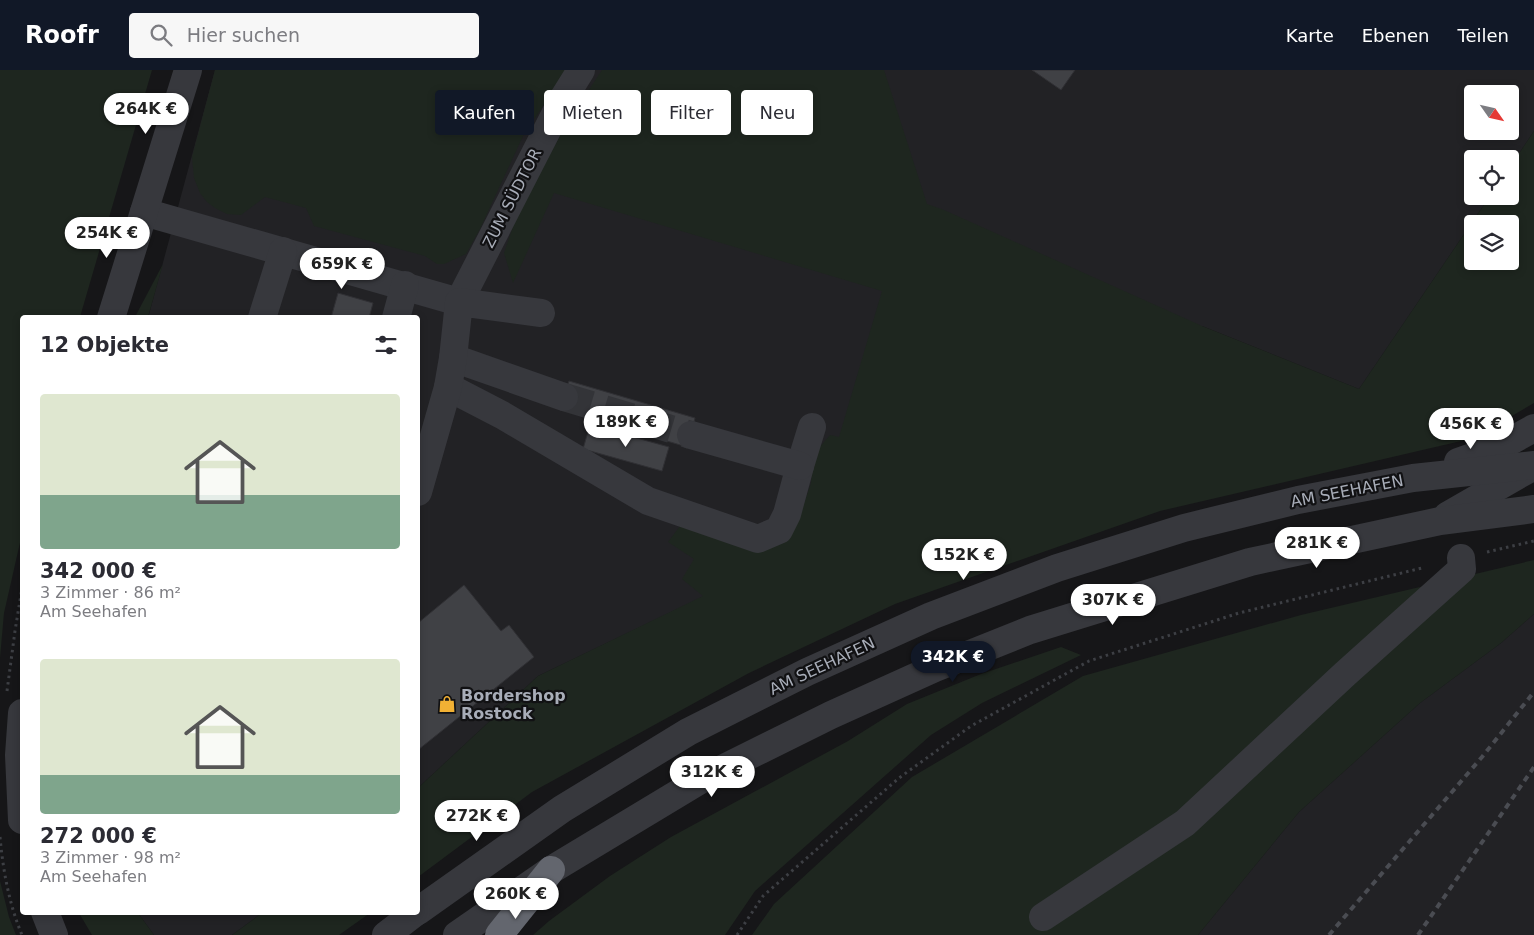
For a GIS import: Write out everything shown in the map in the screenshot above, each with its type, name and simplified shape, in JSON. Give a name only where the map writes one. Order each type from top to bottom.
[{"type":"highway","points":[[500,935],[551,870]]},
{"type":"street","points":[[112,315],[188,70]]},
{"type":"street","name":"ZUM SÜDTOR","points":[[420,485],[448,387],[454,358],[460,302],[488,243],[563,99],[581,70]]},
{"type":"street","points":[[144,212],[460,302],[541,313]]},
{"type":"street","points":[[263,315],[283,251]]},
{"type":"street","points":[[397,315],[405,285]]},
{"type":"street","points":[[454,358],[564,397]]},
{"type":"street","points":[[448,387],[502,415],[648,501],[758,539],[779,530],[787,514],[812,426]]},
{"type":"street","points":[[1413,478],[1498,448],[1534,428]]},
{"type":"street","points":[[691,434],[800,466]]},
{"type":"street","points":[[1440,521],[1534,465]]},
{"type":"street","name":"AM SEEHAFEN","points":[[420,910],[562,809],[688,732],[807,672],[931,616],[1051,570],[1184,528],[1298,500],[1413,478],[1534,465]]},
{"type":"street","points":[[457,935],[551,870],[702,779],[831,715],[935,668],[1022,633],[1250,562],[1440,521],[1534,509]]},
{"type":"street","points":[[1043,917],[1185,823],[1359,661],[1462,569],[1460,558]]},
{"type":"street","points":[[14,706],[20,777]]},
{"type":"street","points":[[46,915],[54,935]]},
{"type":"street","name":"AM SEEHAFEN","points":[[386,935],[413,915]]},
{"type":"path","points":[[737,935],[763,896],[899,778],[971,726],[1089,661],[1239,613],[1534,541]]},
{"type":"path","points":[[14,706],[15,631],[20,600]]},
{"type":"path","points":[[0,837],[2,863],[16,922],[22,935]]},
{"type":"shaded area","points":[[0,70],[152,70],[81,315],[20,315],[20,543],[4,613],[0,658]]},
{"type":"shaded area","points":[[215,70],[1534,70],[1534,131],[1519,154],[1519,150],[1464,150],[1464,205],[1484,205],[1477,215],[1464,215],[1464,234],[1359,389],[1202,326],[817,542],[538,676],[420,786],[420,315],[149,315]]},
{"type":"shaded area","points":[[215,70],[567,70],[554,90],[544,90],[544,104],[534,120],[534,90],[435,90],[435,135],[524,135],[480,229],[466,254],[444,264],[437,264],[425,256],[314,226],[306,208],[265,197],[241,215],[227,214],[207,202],[200,193],[194,178],[192,157]]},
{"type":"shaded area","points":[[602,70],[884,70],[927,204],[1202,326],[1359,389],[1464,234],[1464,270],[1519,270],[1519,215],[1477,215],[1484,205],[1519,205],[1519,154],[1534,131],[1534,403],[1474,438],[1160,511],[895,604],[749,673],[532,792],[420,876],[420,786],[538,676],[703,596],[682,579],[694,559],[668,542],[680,526],[788,536],[797,524],[811,483],[813,455],[830,435],[839,437],[882,291],[554,193],[513,283],[504,253],[515,221],[560,135],[641,135],[641,90],[589,90]]},
{"type":"shaded area","points":[[163,264],[149,315],[136,315]]},
{"type":"shaded area","points":[[1534,560],[1534,614],[1501,643],[1420,703],[1299,812],[1198,935],[752,935],[774,904],[912,777],[1083,676],[1301,615]]},
{"type":"shaded area","points":[[1534,614],[1534,935],[1198,935],[1299,812],[1420,703],[1501,643]]},
{"type":"shaded area","points":[[1061,647],[1081,655],[982,703],[931,735],[755,891],[725,935],[533,935],[610,876],[671,837],[848,741],[907,704],[981,674]]},
{"type":"shaded area","points":[[0,881],[9,917],[16,935],[0,935]]},
{"type":"shaded area","points":[[80,915],[139,915],[154,935],[92,935]]},
{"type":"shaded area","points":[[139,915],[259,915],[232,935],[154,935]]},
{"type":"shaded area","points":[[259,915],[367,915],[339,935],[232,935]]},
{"type":"building","points":[[1032,70],[1075,70],[1061,90]]},
{"type":"building","points":[[338,293],[373,303],[370,315],[332,315]]},
{"type":"building","points":[[569,381],[695,418],[687,447],[560,409]]},
{"type":"building","points":[[590,425],[669,447],[662,471],[583,449]]},
{"type":"building","name":"Bordershop Rostock","points":[[464,585],[501,631],[509,625],[534,657],[420,748],[420,621]]},
{"type":"tunnel","points":[[564,397],[691,435]]},
{"type":"railway","points":[[1329,935],[1482,757],[1534,692]]},
{"type":"railway","points":[[1418,935],[1534,767]]},
{"type":"place","name":"Bordershop Rostock","points":[[447,704]]}]
